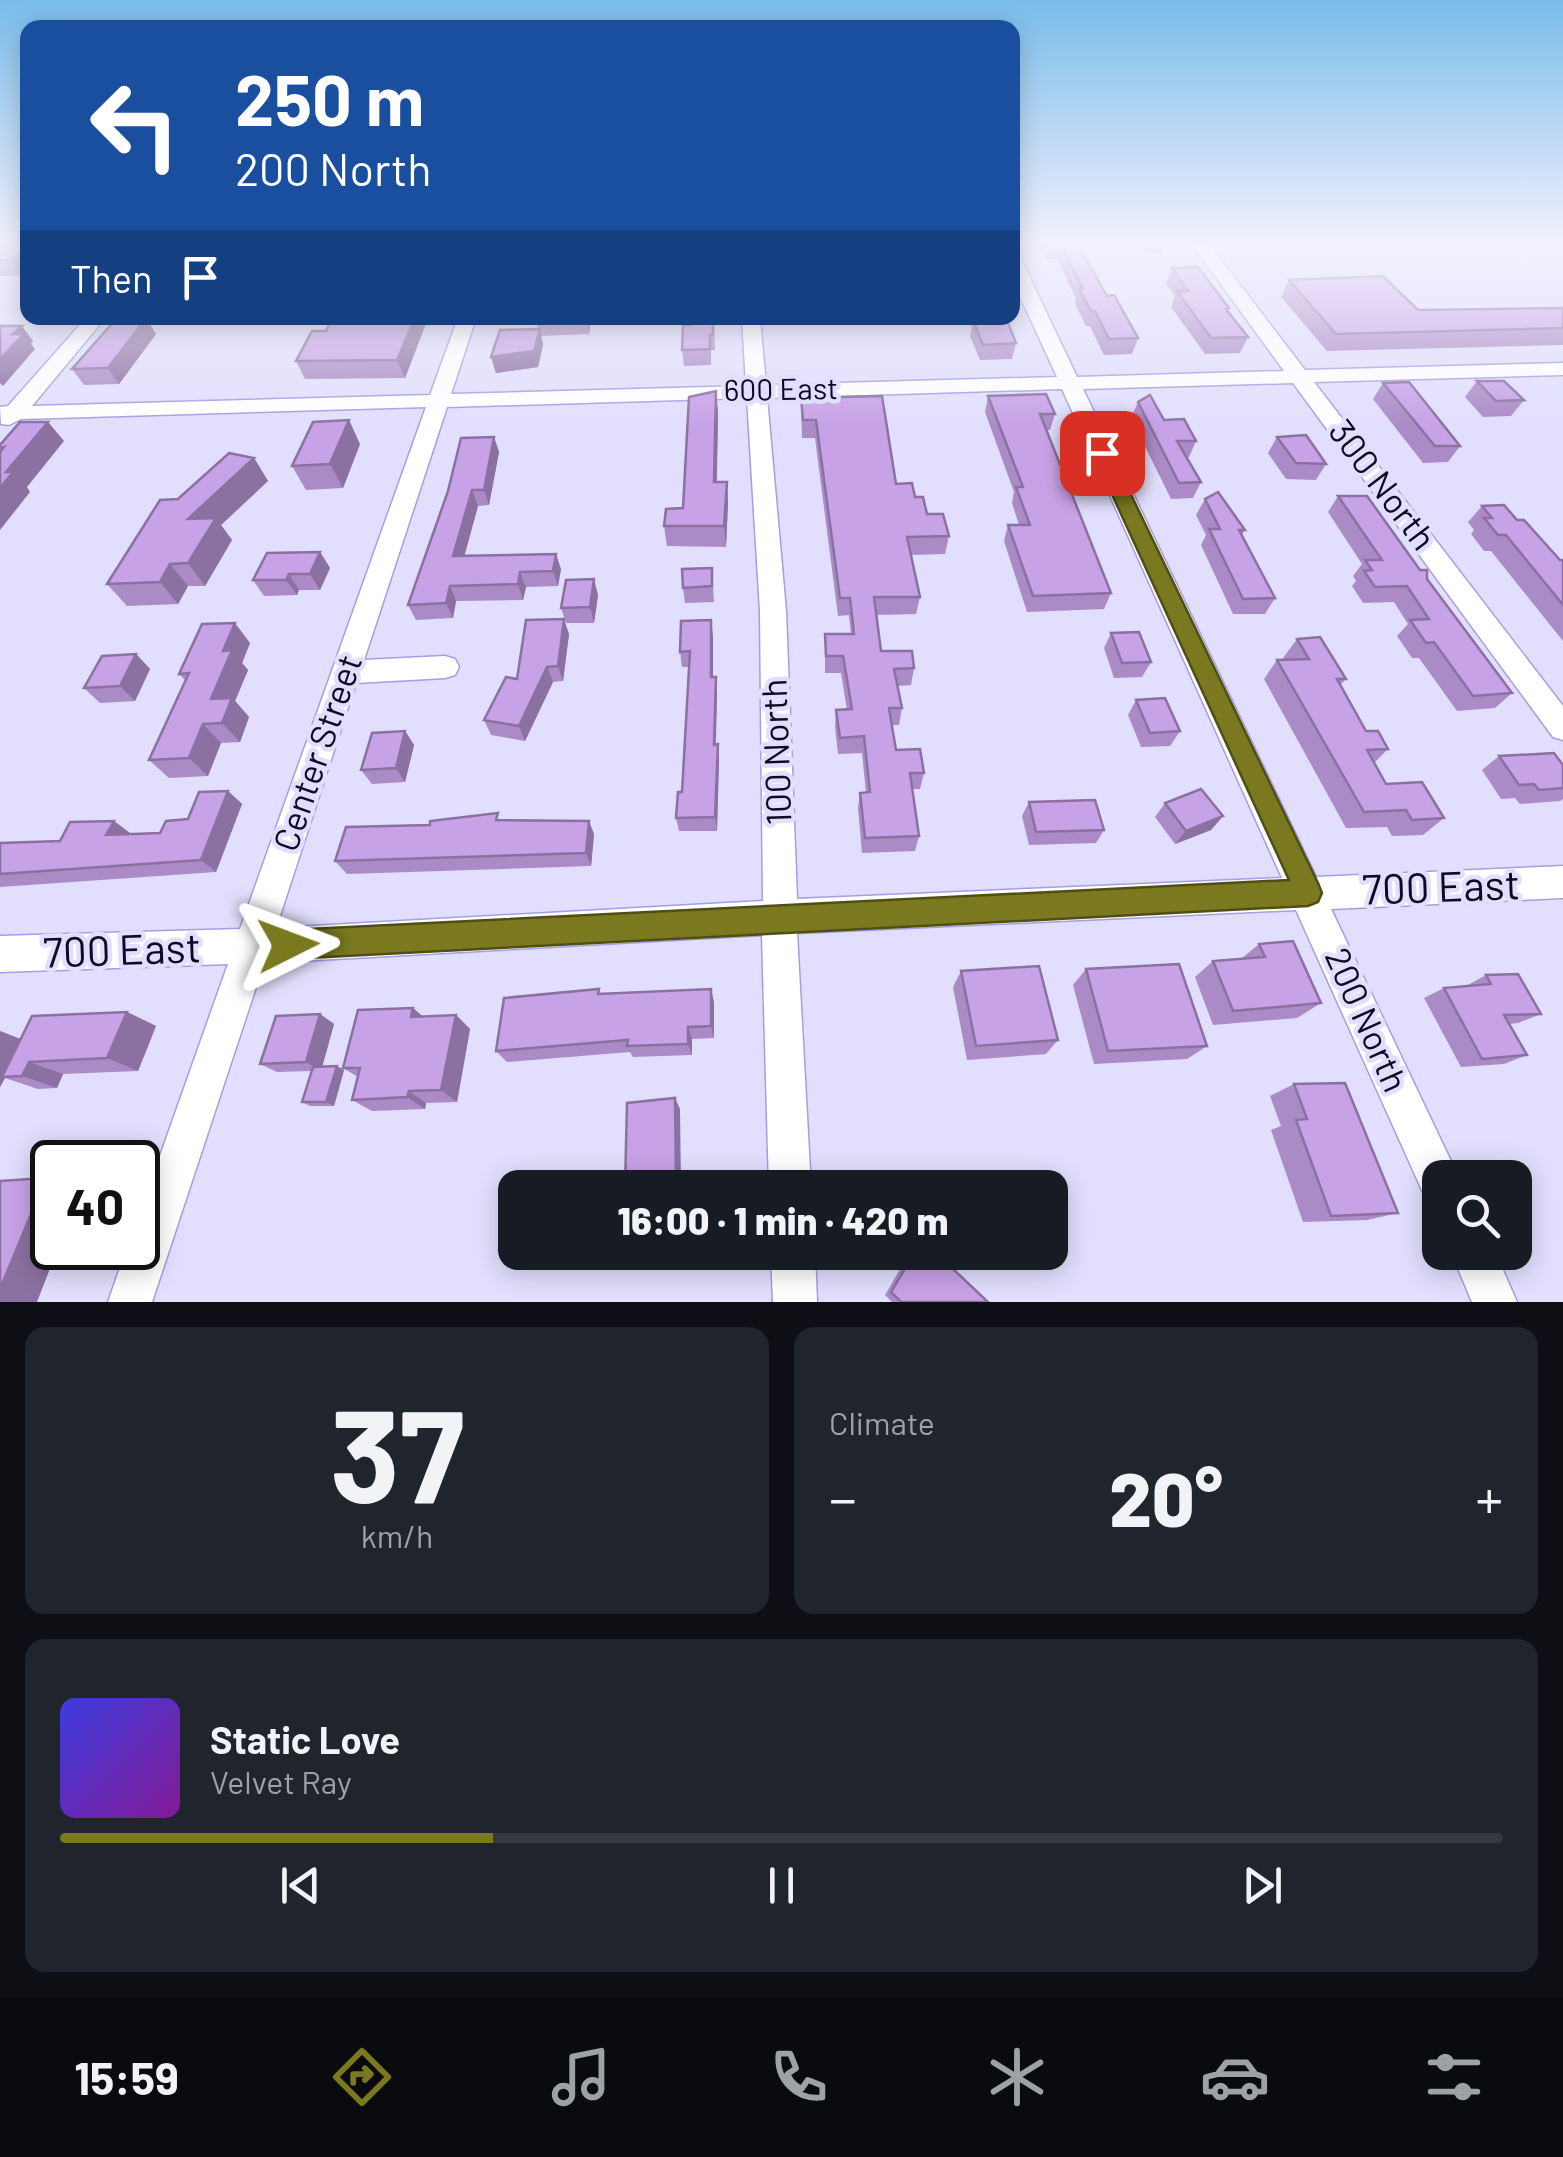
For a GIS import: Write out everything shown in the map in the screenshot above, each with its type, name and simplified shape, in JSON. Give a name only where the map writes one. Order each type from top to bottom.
[{"type":"street","name":"200 North","points":[[1033,304],[1430,1160]]},
{"type":"street","name":"300 North","points":[[1244,304],[1563,728]]},
{"type":"street","points":[[5,418],[90,325]]},
{"type":"street","name":"Center Street","points":[[130,1302],[465,325]]},
{"type":"street","name":"100 North","points":[[751,325],[773,610],[789,1170]]},
{"type":"street","name":"600 East","points":[[5,418],[439,399],[1563,369]]},
{"type":"street","points":[[346,672],[445,667]]},
{"type":"street","name":"700 East","points":[[0,954],[252,946],[780,917],[1563,882]]},
{"type":"street","points":[[794,1270],[795,1302]]},
{"type":"street","points":[[1480,1270],[1495,1302]]},
{"type":"building","points":[[1087,304],[1119,304],[1138,338],[1109,339],[1095,311]]},
{"type":"building","points":[[1186,304],[1226,304],[1248,337],[1211,338]]},
{"type":"building","points":[[1310,304],[1412,304],[1418,310],[1563,308],[1563,328],[1336,334]]},
{"type":"building","points":[[111,325],[141,325],[108,368],[72,369]]},
{"type":"building","points":[[329,325],[412,325],[397,360],[296,361],[312,331],[326,331]]},
{"type":"building","points":[[683,325],[713,325],[710,349],[682,350]]},
{"type":"building","points":[[975,325],[1009,325],[1016,343],[983,345]]},
{"type":"building","points":[[0,326],[22,326],[13,334],[24,334],[0,359]]},
{"type":"building","points":[[540,329],[534,351],[491,357],[500,330]]},
{"type":"building","points":[[1477,381],[1504,381],[1524,400],[1496,401]]},
{"type":"building","points":[[1409,382],[1460,446],[1435,446],[1383,383]]},
{"type":"building","points":[[716,391],[714,482],[727,482],[724,526],[664,526],[666,509],[683,508],[689,397]]},
{"type":"building","points":[[1046,394],[1055,414],[1040,414],[1111,593],[1033,596],[1008,525],[1030,525],[1016,487],[1023,487],[988,396]]},
{"type":"building","points":[[1150,395],[1164,420],[1184,419],[1196,441],[1177,441],[1201,482],[1179,483],[1138,402]]},
{"type":"building","points":[[882,396],[896,484],[912,483],[915,497],[923,497],[927,514],[943,514],[949,536],[907,537],[920,597],[874,597],[881,651],[912,651],[914,668],[894,669],[902,708],[889,708],[896,750],[920,749],[924,773],[910,773],[919,836],[865,838],[860,793],[870,792],[864,736],[840,738],[836,710],[852,709],[843,656],[826,656],[825,634],[854,634],[850,598],[840,598],[816,420],[803,420],[801,398]]},
{"type":"building","points":[[349,420],[330,464],[292,466],[313,422]]},
{"type":"building","points":[[20,422],[48,422],[6,472],[13,472],[0,488],[0,452],[4,447],[0,445]]},
{"type":"building","points":[[1306,435],[1326,464],[1296,463],[1277,437]]},
{"type":"building","points":[[494,437],[484,490],[472,490],[453,556],[556,554],[553,571],[520,572],[518,584],[450,586],[446,603],[408,605],[448,491],[461,438]]},
{"type":"building","points":[[229,453],[254,458],[188,519],[216,518],[188,563],[170,564],[160,582],[107,584],[160,500],[178,499]]},
{"type":"building","points":[[1218,492],[1245,530],[1239,530],[1275,598],[1243,599],[1209,529],[1220,529],[1205,499]]},
{"type":"building","points":[[1338,496],[1367,496],[1420,570],[1427,570],[1427,579],[1512,693],[1473,696],[1434,642],[1426,643],[1410,620],[1429,619],[1407,586],[1375,587],[1364,571],[1372,570],[1365,560],[1382,560]]},
{"type":"building","points":[[1504,505],[1563,560],[1563,605],[1506,535],[1498,535],[1484,518],[1492,518],[1482,506]]},
{"type":"building","points":[[320,552],[310,574],[289,574],[286,580],[253,580],[267,553]]},
{"type":"building","points":[[712,568],[712,586],[683,588],[682,569]]},
{"type":"building","points":[[594,579],[590,607],[561,608],[566,580]]},
{"type":"building","points":[[564,619],[558,666],[547,667],[519,726],[484,720],[506,677],[517,679],[526,620]]},
{"type":"building","points":[[711,620],[711,677],[716,677],[714,745],[718,744],[715,817],[676,818],[678,792],[682,792],[690,651],[680,652],[681,621]]},
{"type":"building","points":[[235,623],[223,651],[232,650],[211,699],[232,698],[222,723],[203,724],[189,758],[149,760],[189,673],[179,674],[202,624]]},
{"type":"building","points":[[1139,632],[1151,662],[1122,663],[1111,633]]},
{"type":"building","points":[[1320,637],[1346,679],[1337,679],[1366,731],[1378,731],[1388,749],[1367,750],[1386,784],[1422,782],[1444,818],[1412,820],[1406,810],[1364,812],[1277,660],[1309,659],[1297,639]]},
{"type":"building","points":[[136,654],[120,686],[84,688],[102,656]]},
{"type":"building","points":[[1165,698],[1180,731],[1150,733],[1136,700]]},
{"type":"building","points":[[405,731],[396,768],[361,770],[372,733]]},
{"type":"building","points":[[1554,753],[1563,765],[1563,788],[1539,790],[1534,784],[1519,785],[1499,756]]},
{"type":"building","points":[[1201,789],[1223,816],[1186,831],[1165,803]]},
{"type":"building","points":[[228,791],[201,860],[0,874],[0,843],[60,841],[70,822],[114,821],[106,835],[160,833],[166,821],[188,819],[199,792]]},
{"type":"building","points":[[1095,800],[1104,830],[1036,832],[1029,802]]},
{"type":"building","points":[[498,813],[496,820],[589,821],[586,853],[335,861],[346,827],[430,825],[430,821]]},
{"type":"building","points":[[1293,941],[1321,1003],[1233,1011],[1213,961],[1265,957],[1259,944]]},
{"type":"building","points":[[1179,964],[1207,1046],[1108,1051],[1086,969]]},
{"type":"building","points":[[1039,966],[1058,1040],[976,1046],[961,971]]},
{"type":"building","points":[[1518,974],[1541,1014],[1504,1015],[1527,1055],[1482,1059],[1444,988],[1491,984],[1486,975]]},
{"type":"building","points":[[599,989],[598,994],[711,989],[711,1026],[688,1027],[688,1044],[627,1046],[628,1040],[496,1051],[504,998]]},
{"type":"building","points":[[413,1008],[411,1017],[456,1015],[441,1090],[409,1091],[407,1097],[352,1100],[360,1068],[343,1068],[358,1010]]},
{"type":"building","points":[[127,1012],[107,1058],[29,1062],[22,1076],[2,1077],[32,1016]]},
{"type":"building","points":[[320,1014],[306,1062],[260,1064],[276,1016]]},
{"type":"building","points":[[337,1066],[326,1102],[302,1102],[313,1067]]},
{"type":"building","points":[[1345,1083],[1398,1213],[1331,1216],[1296,1120],[1307,1119],[1294,1084]]},
{"type":"building","points":[[675,1098],[676,1170],[625,1170],[627,1103]]},
{"type":"building","points":[[30,1179],[30,1217],[0,1289],[0,1181]]},
{"type":"building","points":[[904,1270],[954,1270],[988,1302],[901,1302],[891,1292]]},
{"type":"route","points":[[288,945],[1308,893],[1102,453]]}]
